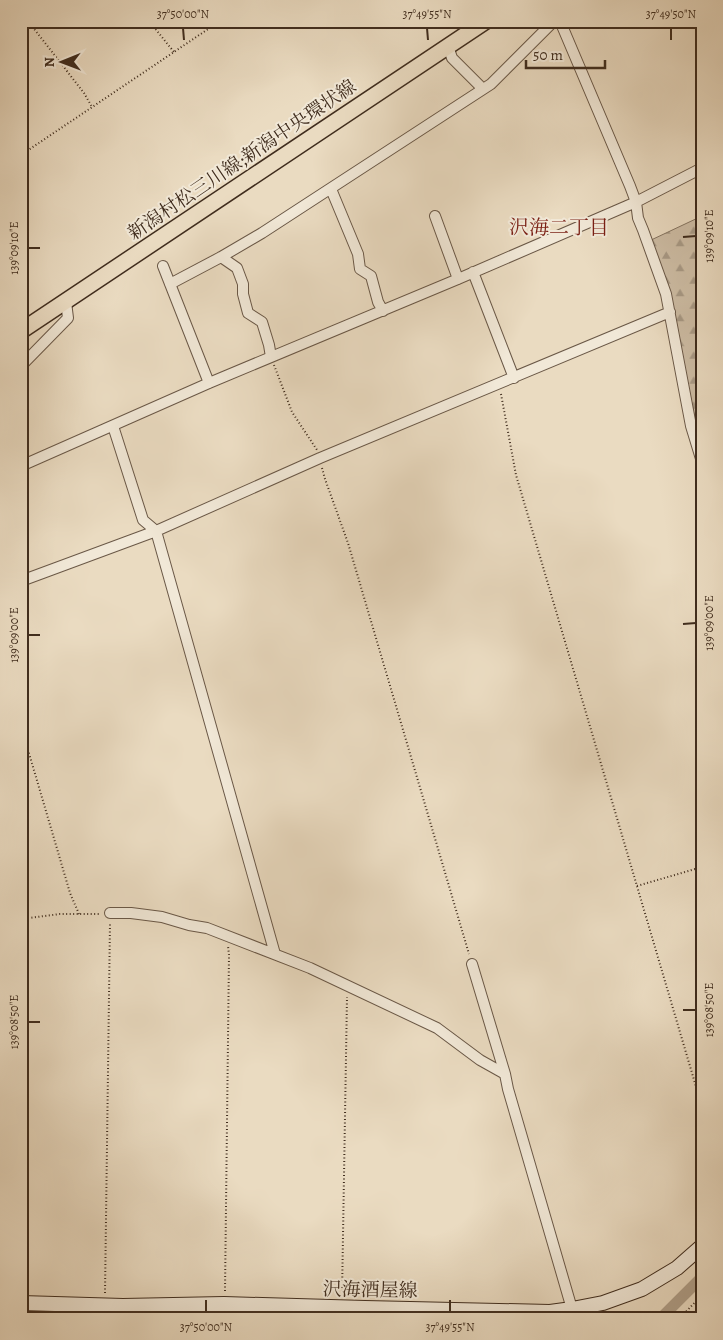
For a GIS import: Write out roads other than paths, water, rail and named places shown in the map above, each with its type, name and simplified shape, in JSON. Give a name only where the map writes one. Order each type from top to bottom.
[{"type":"main road","name":"新潟村松三川線;新潟中央環状線","points":[[21,331],[486,21]]},
{"type":"main road","name":"沢海酒屋線","points":[[21,1302],[104,1305],[224,1304],[550,1312],[603,1303],[642,1289],[677,1268],[702,1246]]},
{"type":"street","points":[[170,284],[262,233],[491,84],[554,21]]},
{"type":"street","points":[[560,21],[636,202],[638,218],[666,294],[692,426],[702,462]]},
{"type":"street","points":[[448,46],[452,58],[483,89]]},
{"type":"street","points":[[21,450],[23,465],[209,383],[636,202],[702,168]]},
{"type":"street","points":[[331,189],[358,254],[360,269],[371,276],[382,311]]},
{"type":"street","points":[[436,216],[458,279]]},
{"type":"street","points":[[221,257],[237,268],[243,284],[243,294],[248,313],[262,322],[271,358]]},
{"type":"street","points":[[163,266],[209,383]]},
{"type":"street","points":[[473,272],[514,378]]},
{"type":"street","points":[[21,366],[68,318],[66,302]]},
{"type":"street","points":[[21,581],[156,531],[320,458],[670,312]]},
{"type":"street","points":[[113,426],[143,520],[156,531],[275,954]]},
{"type":"street","points":[[110,914],[131,913],[162,917],[207,928],[310,968],[437,1028],[480,1060],[505,1074]]},
{"type":"street","points":[[472,964],[572,1309]]},
{"type":"waterway","points":[[660,1319],[702,1277]]},
{"type":"district","name":"沢海二丁目","points":[[559,227]]}]
